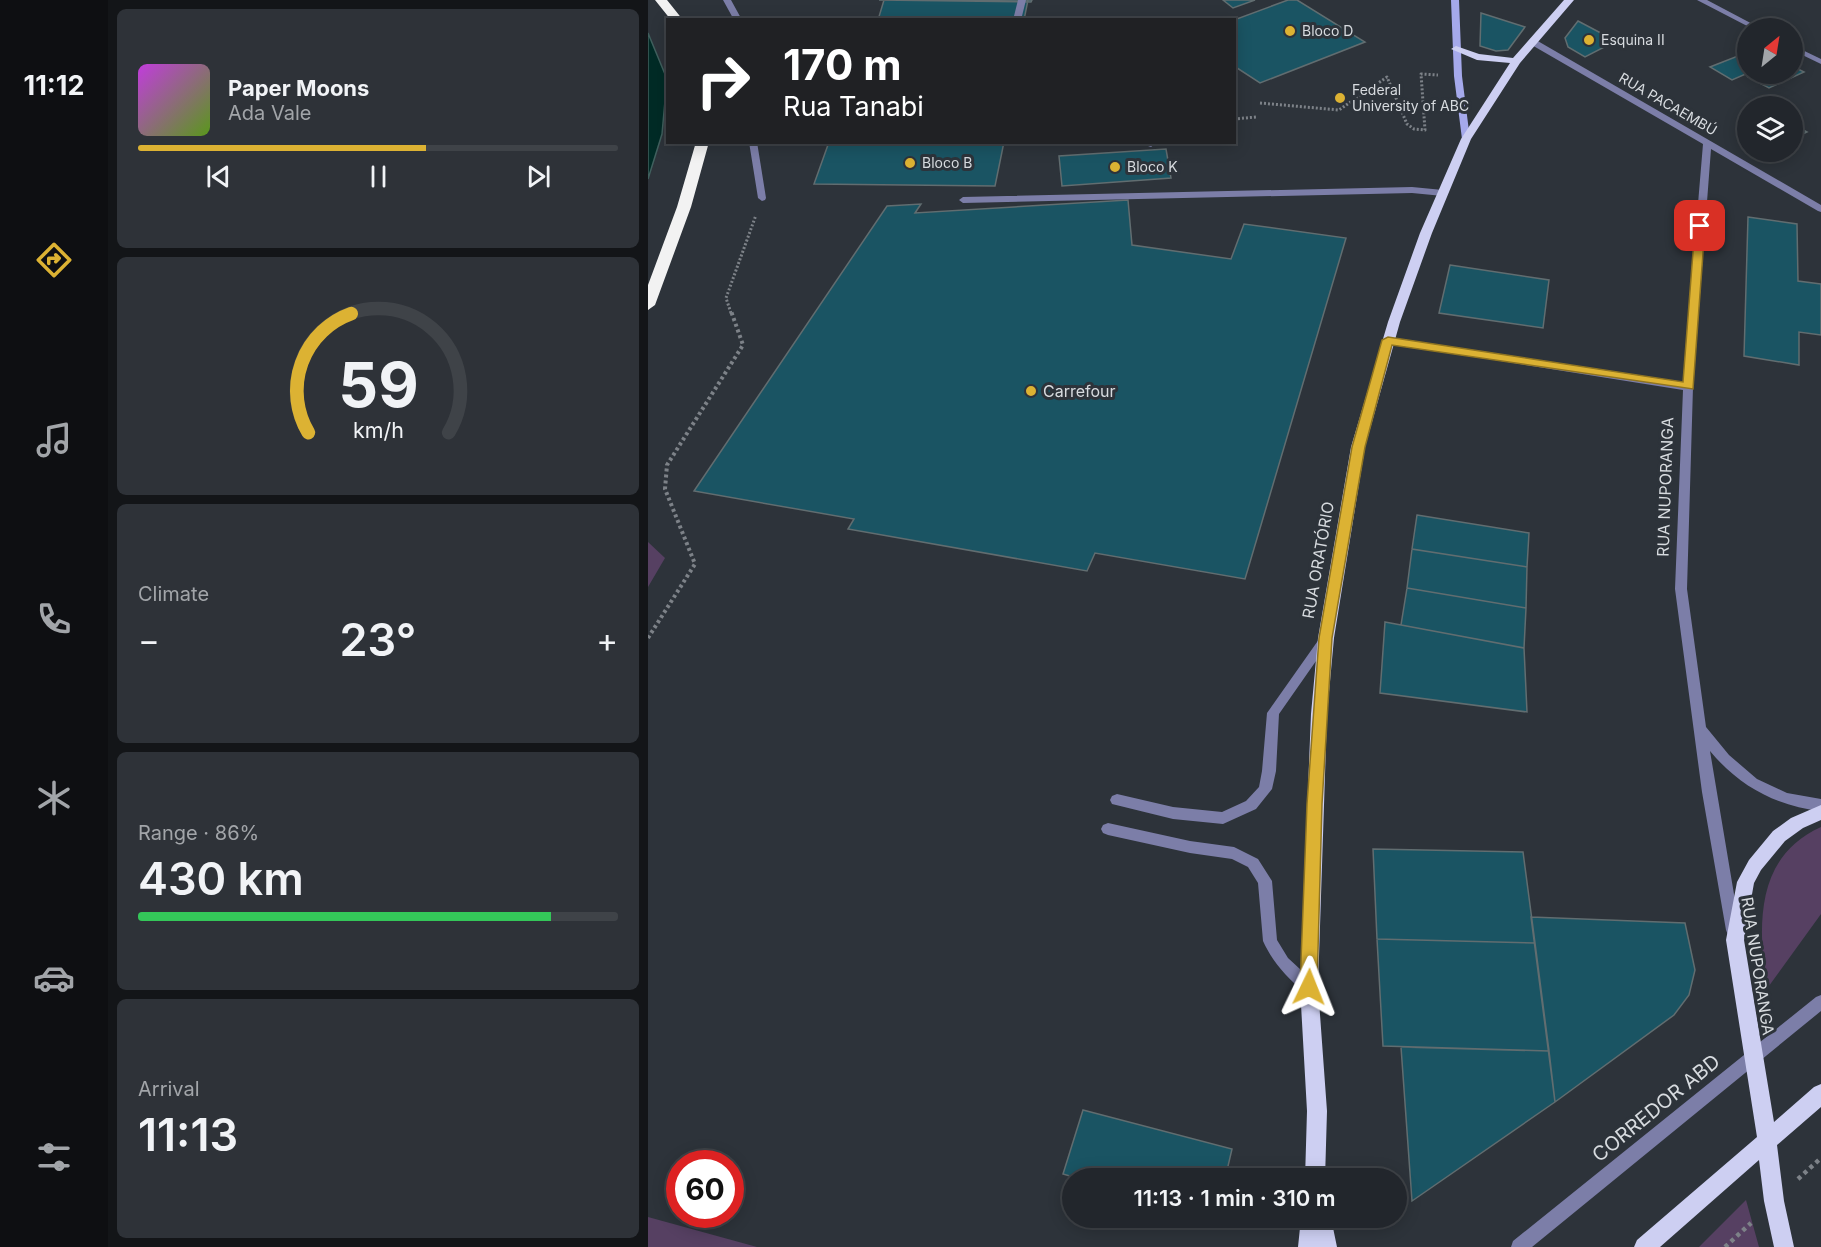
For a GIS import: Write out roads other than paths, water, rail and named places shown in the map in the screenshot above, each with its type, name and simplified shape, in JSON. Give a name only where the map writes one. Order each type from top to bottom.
[{"type":"highway","points":[[661,0],[676,18]]},
{"type":"highway","points":[[648,305],[684,207],[702,144]]},
{"type":"main road","name":"RUA ORATÓRIO","points":[[1315,1168],[1317,1111],[1309,987],[1315,804],[1326,638],[1359,447],[1388,340],[1443,193],[1466,139],[1516,61],[1569,0]]},
{"type":"main road","points":[[1456,49],[1487,59],[1516,61]]},
{"type":"main road","points":[[1735,940],[1746,882],[1755,865],[1779,836],[1797,823],[1821,812]]},
{"type":"main road","name":"RUA NUPORANGA","points":[[1735,940],[1767,1141],[1774,1201],[1784,1247]]},
{"type":"main road","points":[[1644,1247],[1821,1094]]},
{"type":"main road","points":[[1308,1247],[1310,1228]]},
{"type":"main road","points":[[1323,1228],[1327,1247]]},
{"type":"street","points":[[727,0],[737,18]]},
{"type":"street","points":[[1018,18],[1022,0]]},
{"type":"street","points":[[1455,0],[1456,49],[1466,139]]},
{"type":"street","points":[[1701,0],[1737,18]]},
{"type":"street","name":"RUA PACAEMBÚ","points":[[1533,42],[1821,209]]},
{"type":"street","points":[[1803,53],[1821,62]]},
{"type":"street","name":"RUA NUPORANGA","points":[[1707,142],[1688,387],[1681,589],[1700,725],[1735,940]]},
{"type":"street","points":[[753,144],[762,198]]},
{"type":"street","points":[[963,200],[1380,191],[1443,193]]},
{"type":"street","points":[[1388,340],[1688,387]]},
{"type":"street","points":[[1117,800],[1173,813],[1223,818],[1251,805],[1265,789],[1269,771],[1273,713],[1326,638]]},
{"type":"street","name":"RUA NUPORANGA","points":[[1700,725],[1711,744],[1725,761],[1744,777],[1789,800],[1821,805]]},
{"type":"street","points":[[1108,829],[1190,847],[1234,853],[1253,863],[1265,881],[1270,940],[1283,963],[1309,987]]},
{"type":"street","name":"CORREDOR ABD","points":[[1519,1247],[1821,1002]]},
{"type":"place","name":"Bloco D","points":[[1290,31]]},
{"type":"place","name":"Esquina II","points":[[1589,40]]},
{"type":"place","name":"Federal University of ABC","points":[[1340,98]]},
{"type":"place","name":"Bloco B","points":[[910,163]]},
{"type":"place","name":"Bloco K","points":[[1115,167]]},
{"type":"place","name":"Carrefour","points":[[1031,391]]}]
